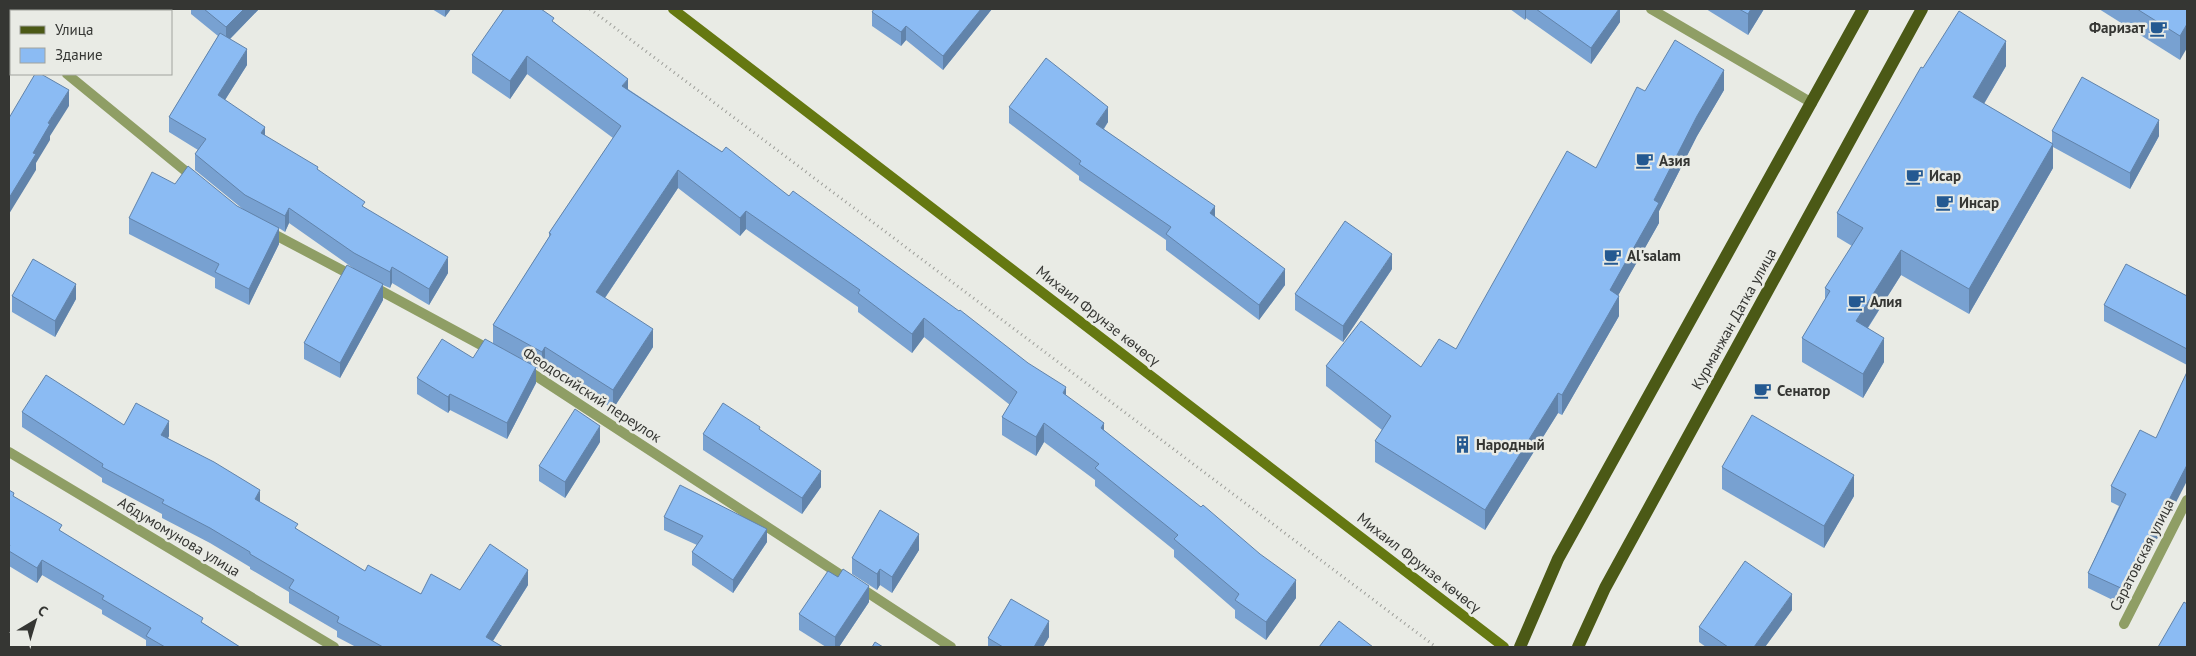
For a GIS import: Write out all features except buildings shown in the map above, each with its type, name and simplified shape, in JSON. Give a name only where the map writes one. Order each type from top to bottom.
[{"type":"main road","name":"Михаил Фрунзе көчөсү","points":[[673,9],[1504,647]]},
{"type":"main road","points":[[1520,647],[1558,559],[1863,9]]},
{"type":"main road","name":"Курманжан Датка улица","points":[[1578,647],[1605,588],[1922,9]]},
{"type":"street","points":[[1651,9],[1812,103]]},
{"type":"street","points":[[68,75],[203,185]]},
{"type":"street","name":"Феодосийский переулок","points":[[258,225],[550,384],[951,647]]},
{"type":"street","name":"Абдумомунова улица","points":[[9,452],[334,647]]},
{"type":"street","name":"Саратовская улица","points":[[2124,624],[2187,500]]},
{"type":"path","points":[[590,9],[895,237],[1436,647]]},
{"type":"place","name":"Фаризат","points":[[2159,28]]},
{"type":"place","name":"Азия","points":[[1645,161]]},
{"type":"place","name":"Исар","points":[[1915,176]]},
{"type":"place","name":"Инсар","points":[[1945,203]]},
{"type":"place","name":"Al'salam","points":[[1613,256]]},
{"type":"place","name":"Алия","points":[[1856,302]]},
{"type":"place","name":"Сенатор","points":[[1763,391]]},
{"type":"place","name":"Народный","points":[[1462,445]]}]
